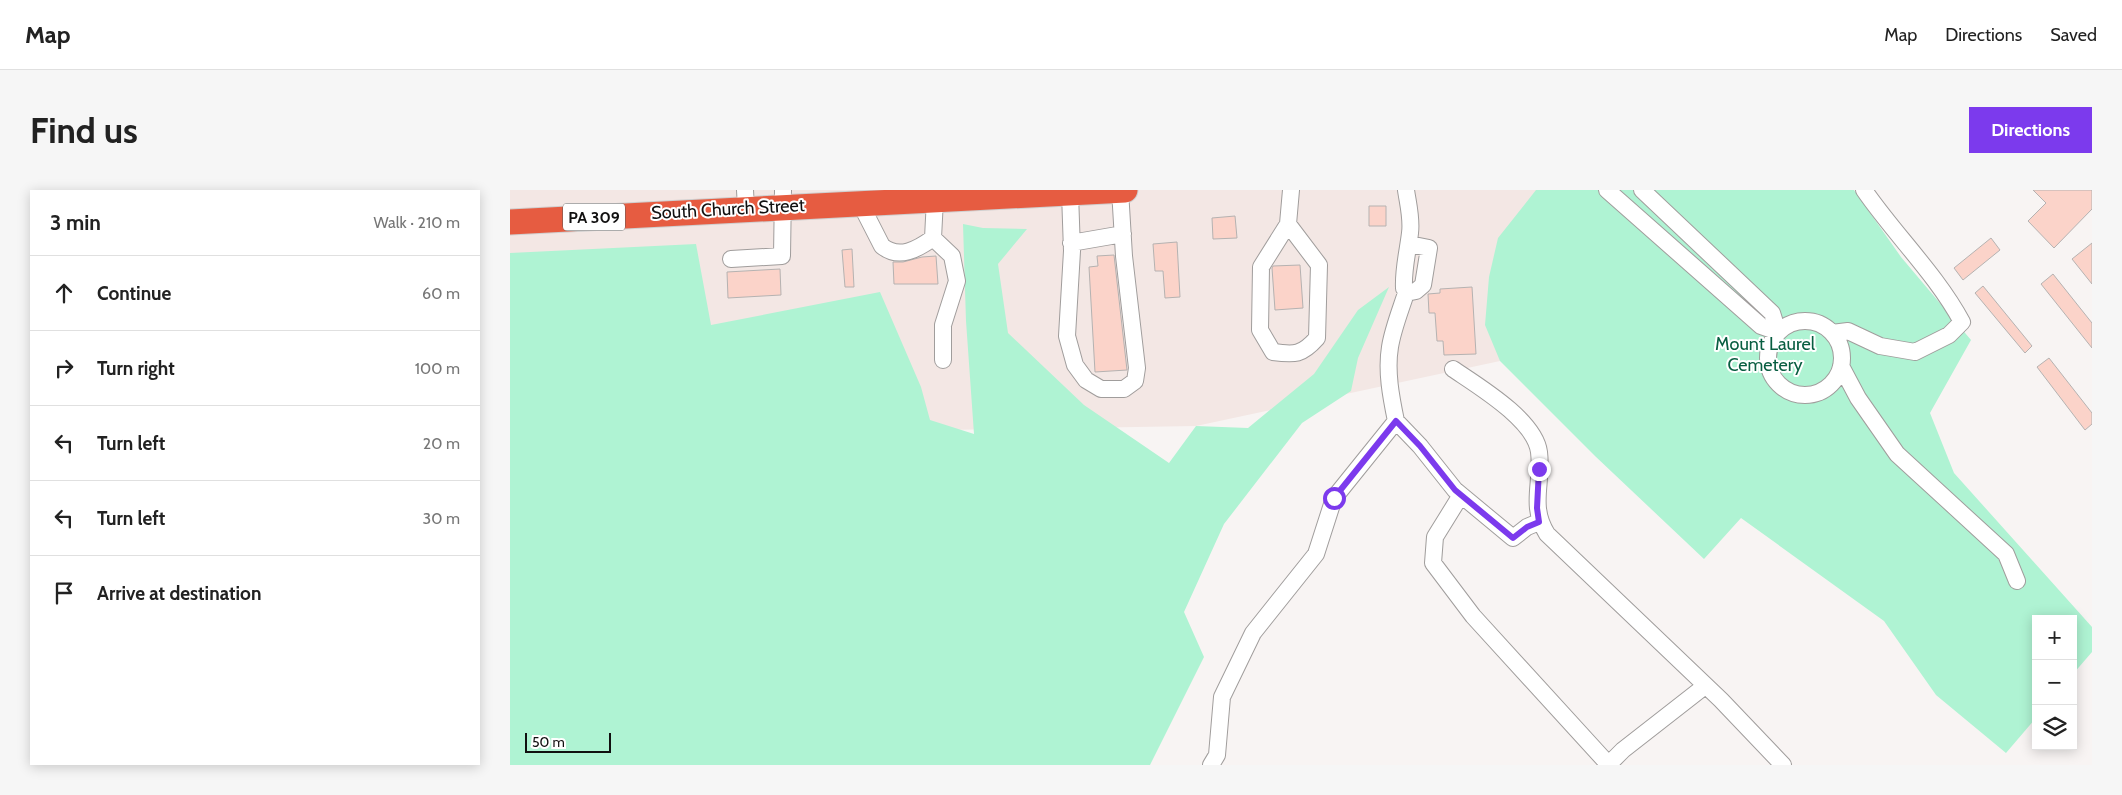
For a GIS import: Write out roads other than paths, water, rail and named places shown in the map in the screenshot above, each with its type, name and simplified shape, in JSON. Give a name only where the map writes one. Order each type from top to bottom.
[{"type":"highway","name":"South Church Street","points":[[510,222],[745,199],[850,199],[903,195],[945,196],[1125,190]]},
{"type":"street","points":[[1070,193],[1070,297],[1067,336],[1074,366],[1086,380],[1101,389],[1124,389],[1135,381],[1137,368],[1120,190]]},
{"type":"street","points":[[1288,224],[1319,265],[1317,338],[1307,350],[1291,354],[1273,352],[1260,330],[1261,268],[1288,224],[1292,190]]},
{"type":"street","points":[[1406,190],[1411,230],[1404,278],[1404,288],[1407,290],[1390,346],[1389,367],[1392,403],[1396,421],[1420,446],[1449,483],[1513,538],[1527,527],[1539,522]]},
{"type":"street","points":[[1642,190],[1772,313],[1778,332]]},
{"type":"street","points":[[1832,333],[1848,331],[1880,346],[1915,352],[1949,335],[1962,322],[1950,299],[1900,240],[1864,190]]},
{"type":"street","points":[[1618,193],[1761,326],[1778,332]]},
{"type":"street","points":[[850,199],[882,246],[888,251],[902,253],[916,250],[933,238],[945,196]]},
{"type":"street","points":[[731,259],[782,256],[783,198]]},
{"type":"street","points":[[1071,243],[1123,234]]},
{"type":"street","points":[[933,238],[952,256],[957,281],[943,325],[943,360]]},
{"type":"street","points":[[1842,366],[1837,378],[1828,387],[1811,394],[1793,392],[1778,382],[1770,366],[1769,354],[1772,342],[1778,332],[1788,325],[1800,321],[1812,321],[1823,325],[1832,333],[1841,348],[1842,366],[1858,398],[1897,454],[2006,554],[2017,581]]},
{"type":"street","points":[[1453,369],[1510,412],[1528,428],[1535,439],[1540,451],[1537,508],[1539,522],[1547,534],[1705,686],[1783,765]]},
{"type":"street","points":[[1211,765],[1217,755],[1222,696],[1253,633],[1316,554],[1334,498],[1396,421]]},
{"type":"street","points":[[1461,495],[1435,537],[1433,563],[1473,616],[1608,765],[1623,750],[1705,686]]},
{"type":"park label","name":"Mount Laurel Cemetery","points":[[1765,354]]}]
